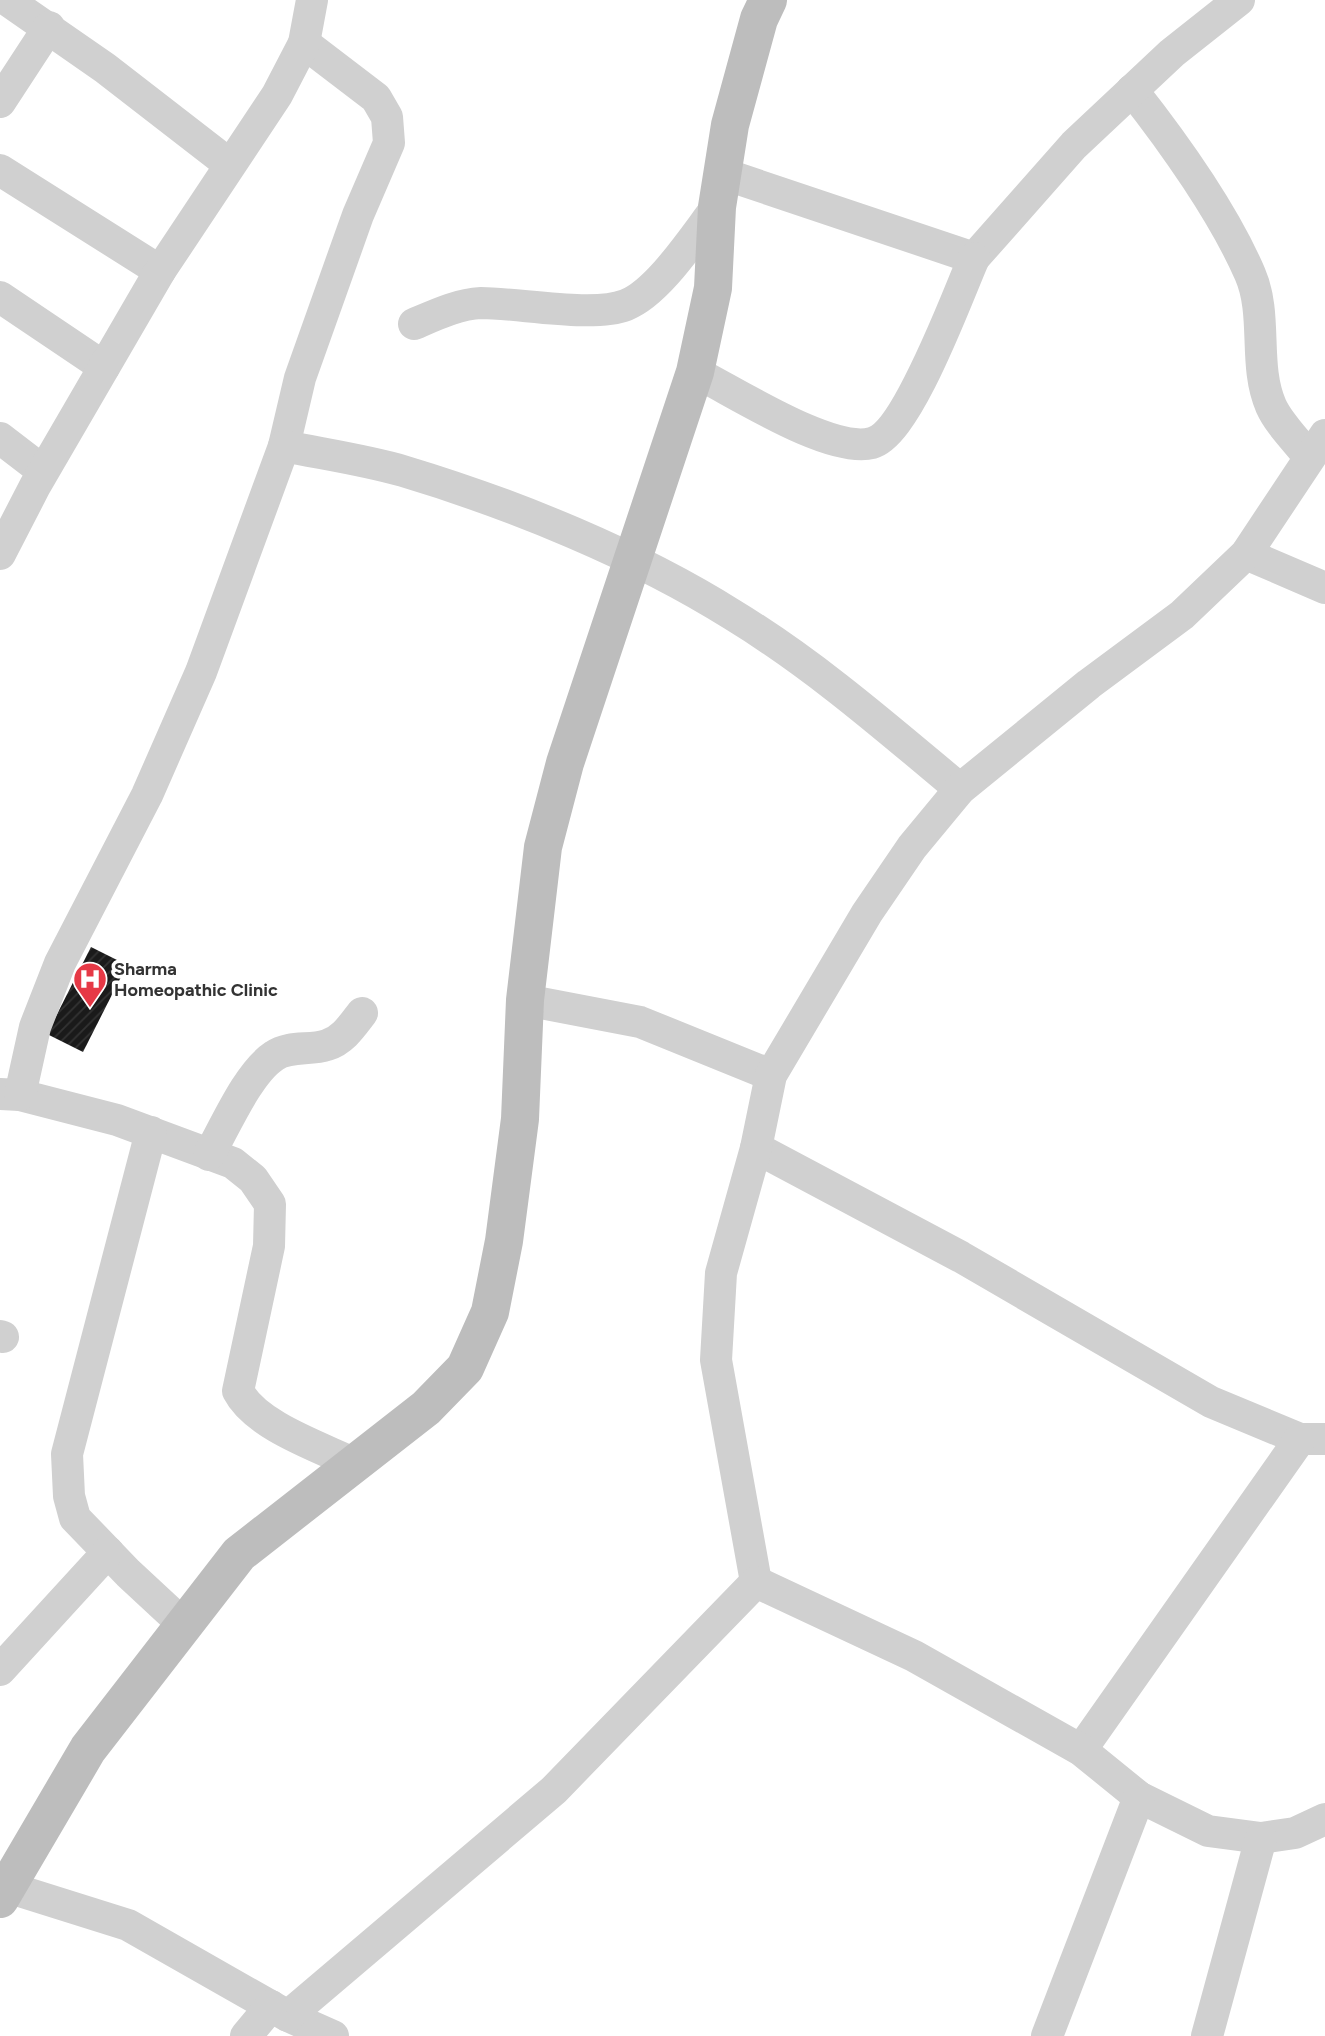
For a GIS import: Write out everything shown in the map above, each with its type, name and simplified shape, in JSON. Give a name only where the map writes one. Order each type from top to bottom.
[{"type":"main road","points":[[4,1893],[88,1749],[239,1554],[426,1408],[465,1368],[490,1312],[505,1241],[520,1119],[525,1000],[543,847],[565,763],[695,372],[713,288],[720,190],[730,124],[759,19],[768,0]]},
{"type":"street","points":[[7,0],[49,27],[229,164]]},
{"type":"street","points":[[0,554],[43,471],[160,271],[277,95],[304,43],[312,0]]},
{"type":"street","points":[[695,372],[818,436],[847,444],[873,443],[894,427],[919,384],[974,258],[1074,145],[1132,90],[1239,0]]},
{"type":"street","points":[[0,102],[49,27]]},
{"type":"street","points":[[304,43],[376,98],[387,117],[389,143],[358,215],[300,378],[284,446],[201,672],[147,794],[60,962],[10,1095],[117,1120],[233,1163],[253,1179],[270,1204],[269,1246],[238,1391],[245,1405],[260,1417],[355,1464]]},
{"type":"street","points":[[756,1583],[716,1360],[720,1273],[756,1148],[771,1075],[867,912],[912,846],[960,789],[1089,684],[1182,615],[1246,554],[1317,446],[1271,406],[1263,377],[1258,309],[1251,276],[1170,139],[1132,90]]},
{"type":"street","points":[[0,170],[160,271]]},
{"type":"street","points":[[414,324],[451,309],[478,303],[596,309],[626,305],[652,288],[720,190],[974,258]]},
{"type":"street","points":[[0,298],[104,367]]},
{"type":"street","points":[[0,438],[43,471]]},
{"type":"street","points":[[284,446],[401,471],[484,499],[633,559],[733,615],[837,687],[960,789]]},
{"type":"street","points":[[1246,554],[1325,588]]},
{"type":"street","points":[[525,1000],[640,1022],[771,1075]]},
{"type":"street","points":[[209,1155],[257,1074],[275,1055],[299,1048],[326,1046],[343,1037],[362,1013]]},
{"type":"street","points":[[151,1132],[67,1454],[69,1496],[75,1518],[184,1625]]},
{"type":"street","points":[[756,1148],[961,1257],[1211,1402],[1312,1439],[1081,1750]]},
{"type":"street","points":[[0,1670],[108,1552]]},
{"type":"street","points":[[756,1583],[914,1656],[1081,1750],[1139,1797],[1208,1831],[1261,1838],[1295,1833],[1325,1819]]},
{"type":"street","points":[[246,2036],[554,1790],[756,1583]]},
{"type":"street","points":[[1047,2036],[1139,1797]]},
{"type":"street","points":[[1207,2036],[1261,1838]]},
{"type":"street","points":[[4,1893],[128,1925],[280,2011],[333,2036]]},
{"type":"building","points":[[91,947],[127,965],[83,1052],[47,1034]]},
{"type":"place","name":"Sharma Homeopathic Clinic","points":[[90,1009]]}]
